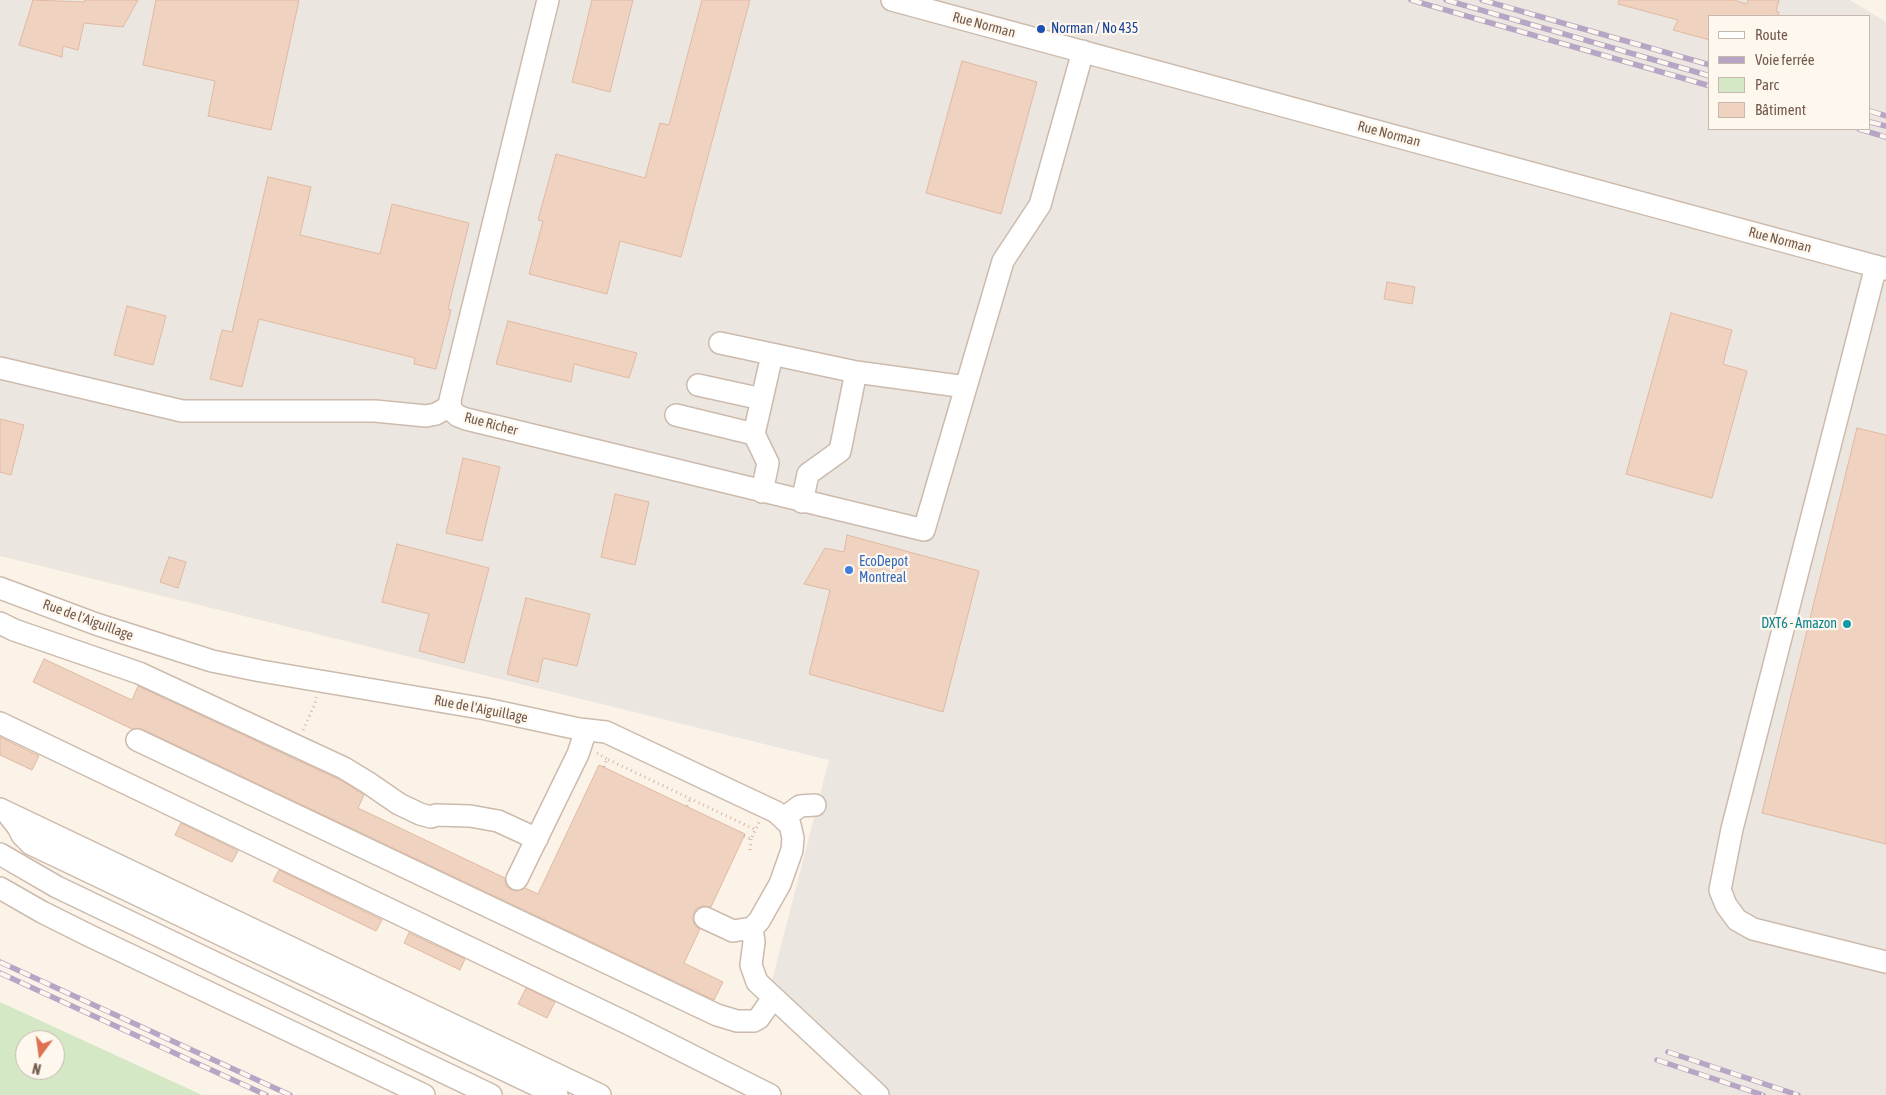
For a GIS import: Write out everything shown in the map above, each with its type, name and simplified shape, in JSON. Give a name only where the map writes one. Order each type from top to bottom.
[{"type":"street","name":"Rue Richer","points":[[548,0],[450,400],[450,406],[454,413],[466,419],[802,502],[924,530],[966,387]]},
{"type":"street","name":"Rue Norman","points":[[892,0],[1881,268]]},
{"type":"street","points":[[720,343],[856,372],[966,387],[1003,261],[1040,205],[1083,51]]},
{"type":"street","points":[[1881,268],[1732,829],[1720,890],[1726,905],[1737,920],[1754,929],[1886,962]]},
{"type":"street","points":[[762,492],[768,463],[754,434],[772,355]]},
{"type":"street","points":[[0,368],[182,411],[375,412],[426,416],[436,414],[450,406]]},
{"type":"street","points":[[802,502],[808,474],[840,451],[856,372]]},
{"type":"street","points":[[698,385],[762,400]]},
{"type":"street","points":[[676,415],[754,434]]},
{"type":"street","name":"Rue de l'Aiguillage","points":[[0,588],[96,624],[212,661],[486,709],[586,730],[606,732],[770,808],[784,818]]},
{"type":"street","points":[[0,623],[14,630],[139,673],[344,768],[399,804],[420,814],[431,817],[436,815],[470,816],[498,821],[537,839]]},
{"type":"street","points":[[0,723],[629,1024],[770,1095]]},
{"type":"street","points":[[517,879],[578,754],[586,730]]},
{"type":"street","points":[[137,740],[717,1015],[737,1021],[754,1021],[759,1018],[774,998]]},
{"type":"street","points":[[705,918],[733,931],[752,928],[759,922],[780,884],[792,850],[792,832],[784,818],[800,806],[815,805]]},
{"type":"street","points":[[2,810],[18,827],[22,836],[31,844],[557,1095]]},
{"type":"street","points":[[2,810],[600,1095]]},
{"type":"street","points":[[0,854],[57,887],[492,1095]]},
{"type":"street","points":[[0,888],[88,935],[424,1095]]},
{"type":"street","points":[[752,928],[754,942],[752,971],[757,982],[878,1095]]},
{"type":"path","points":[[302,734],[315,704]]},
{"type":"path","points":[[604,767],[607,759],[756,830]]},
{"type":"path","points":[[687,806],[690,799]]},
{"type":"path","points":[[750,850],[751,840],[762,816]]},
{"type":"path","points":[[744,836],[751,840]]},
{"type":"shaded area","points":[[0,0],[1850,0],[1886,22],[1886,1095],[890,1095],[769,992],[829,760],[0,556]]},
{"type":"green space","points":[[0,1002],[61,1030],[15,1030],[15,1080],[65,1080],[65,1032],[202,1095],[0,1095]]},
{"type":"building","points":[[33,0],[84,2],[85,0],[138,0],[123,27],[84,23],[78,50],[63,46],[62,57],[19,45]]},
{"type":"building","points":[[156,0],[299,0],[271,130],[208,116],[215,81],[143,65]]},
{"type":"building","points":[[592,0],[633,0],[610,92],[572,82]]},
{"type":"building","points":[[702,0],[750,0],[681,257],[620,241],[607,294],[529,274],[543,221],[538,220],[556,154],[645,178],[660,123],[669,125]]},
{"type":"building","points":[[1619,0],[1734,0],[1747,4],[1748,0],[1779,0],[1776,11],[1779,12],[1778,15],[1708,15],[1708,39],[1673,30],[1678,20],[1618,4]]},
{"type":"building","points":[[962,61],[1037,82],[1001,214],[926,193]]},
{"type":"building","points":[[268,177],[311,187],[300,235],[380,254],[392,204],[469,223],[448,309],[451,310],[436,369],[414,364],[415,358],[259,319],[242,387],[210,379],[222,330],[232,332]]},
{"type":"building","points":[[1387,282],[1415,287],[1412,304],[1384,299]]},
{"type":"building","points":[[127,306],[166,316],[153,365],[114,355]]},
{"type":"building","points":[[1671,313],[1732,330],[1723,364],[1747,371],[1712,498],[1626,474]]},
{"type":"building","points":[[508,321],[637,353],[629,378],[574,364],[571,382],[496,364]]},
{"type":"building","points":[[0,419],[24,425],[11,475],[0,472]]},
{"type":"building","name":"DXT6 - Amazon","points":[[1857,428],[1886,435],[1886,844],[1762,813]]},
{"type":"building","points":[[463,458],[500,467],[482,541],[446,533]]},
{"type":"building","points":[[615,494],[649,502],[635,565],[601,557]]},
{"type":"building","points":[[847,535],[979,571],[943,712],[809,674],[830,590],[804,584],[825,548],[844,552]]},
{"type":"building","points":[[397,544],[489,568],[464,663],[419,651],[429,614],[382,602]]},
{"type":"building","points":[[169,557],[186,562],[178,588],[160,582]]},
{"type":"building","points":[[526,598],[590,614],[577,666],[543,658],[538,682],[507,674]]},
{"type":"building","points":[[44,659],[132,700],[138,686],[342,781],[364,795],[358,808],[505,878],[506,886],[512,890],[518,891],[525,888],[538,894],[599,765],[745,834],[711,907],[703,906],[697,908],[694,912],[693,920],[695,926],[700,929],[684,963],[723,982],[714,1000],[142,729],[132,729],[33,682]]},
{"type":"building","points":[[0,737],[39,756],[32,770],[0,755]]},
{"type":"building","points":[[181,823],[238,851],[232,862],[175,835]]},
{"type":"building","points":[[279,870],[382,920],[376,931],[273,881]]},
{"type":"building","points":[[409,933],[465,959],[460,970],[404,943]]},
{"type":"building","points":[[526,988],[555,1002],[547,1018],[518,1004]]},
{"type":"railway","points":[[1411,0],[1708,85]]},
{"type":"railway","points":[[1446,0],[1708,75]]},
{"type":"railway","points":[[1482,0],[1708,64]]},
{"type":"railway","points":[[1871,111],[1886,116]]},
{"type":"railway","points":[[1871,122],[1886,126]]},
{"type":"railway","points":[[1862,130],[1886,137]]},
{"type":"railway","points":[[0,962],[290,1095]]},
{"type":"railway","points":[[0,973],[266,1095]]},
{"type":"railway","points":[[1668,1052],[1798,1095]]},
{"type":"railway","points":[[1657,1060],[1763,1095]]},
{"type":"place","name":"Norman / No 435","points":[[1041,29]]},
{"type":"place","name":"EcoDepot Montreal","points":[[849,570]]},
{"type":"place","name":"DXT6 - Amazon","points":[[1847,624]]}]
